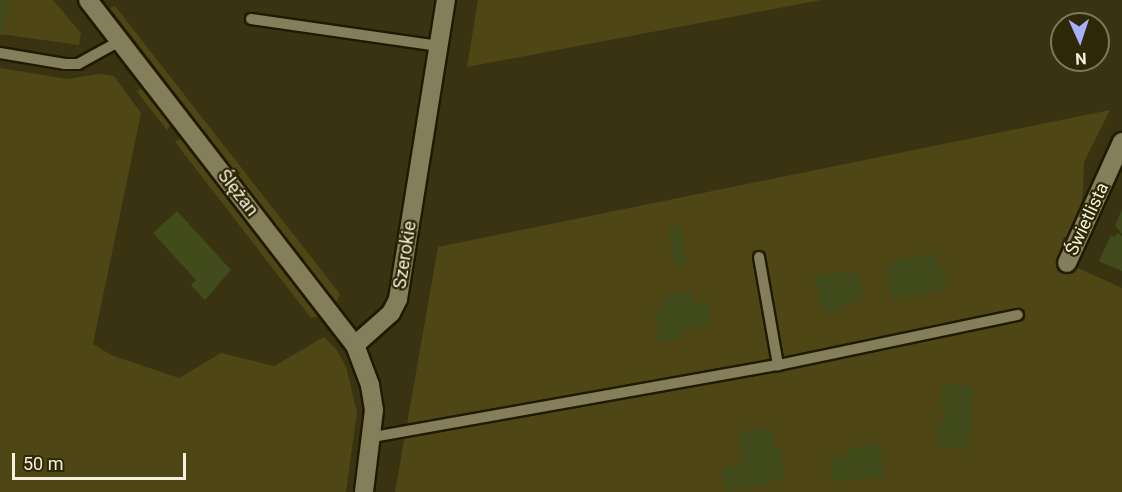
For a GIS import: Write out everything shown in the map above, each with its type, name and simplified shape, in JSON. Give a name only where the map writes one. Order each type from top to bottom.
[{"type":"street","name":"Ślężan","points":[[88,0],[356,345]]},
{"type":"street","name":"Szerokie","points":[[356,345],[391,313],[398,299],[446,0]]},
{"type":"street","name":"Świetlista","points":[[1067,263],[1122,142]]},
{"type":"street","points":[[356,345],[373,397],[373,436],[364,492]]},
{"type":"lane","points":[[251,19],[439,46]]},
{"type":"lane","points":[[0,53],[65,64],[78,64],[120,41]]},
{"type":"lane","points":[[759,257],[778,365]]},
{"type":"lane","points":[[373,436],[778,365],[1018,315]]},
{"type":"shaded area","points":[[0,0],[53,0],[81,33],[79,45],[0,34]]},
{"type":"shaded area","points":[[478,0],[821,0],[467,67]]},
{"type":"shaded area","points":[[115,6],[340,294],[336,303],[110,8]]},
{"type":"shaded area","points":[[0,68],[67,79],[98,74],[114,76],[141,113],[93,344],[111,355],[179,378],[221,353],[274,366],[324,337],[337,350],[346,367],[357,412],[346,492],[0,492]]},
{"type":"shaded area","points":[[140,89],[145,91],[171,124],[167,130],[137,92]]},
{"type":"shaded area","points":[[1110,110],[1084,162],[1083,195],[1067,263],[1122,288],[1122,492],[395,492],[438,247]]},
{"type":"shaded area","points":[[181,138],[319,316],[311,318],[175,142]]},
{"type":"building","points":[[0,0],[9,0],[1,35],[0,35]]},
{"type":"building","points":[[1122,209],[1122,234],[1115,226]]},
{"type":"building","points":[[177,211],[231,270],[205,300],[191,285],[196,280],[153,233]]},
{"type":"building","points":[[681,225],[686,264],[674,266],[668,226]]},
{"type":"building","points":[[1117,233],[1122,236],[1122,271],[1099,261],[1111,235],[1115,237]]},
{"type":"building","points":[[936,253],[939,268],[945,267],[947,280],[941,281],[943,290],[892,300],[885,263]]},
{"type":"building","points":[[846,271],[847,275],[858,273],[863,300],[839,307],[840,312],[824,314],[814,277]]},
{"type":"building","points":[[691,290],[694,305],[707,302],[711,325],[682,333],[683,338],[660,343],[654,309],[663,307],[660,296]]},
{"type":"building","points":[[942,384],[973,387],[968,449],[936,446],[939,420],[944,421],[945,407],[940,407]]},
{"type":"building","points":[[771,428],[774,449],[781,448],[784,479],[726,492],[722,469],[744,465],[738,434],[748,430]]},
{"type":"building","points":[[879,443],[885,475],[833,482],[829,460],[848,456],[847,449]]}]
